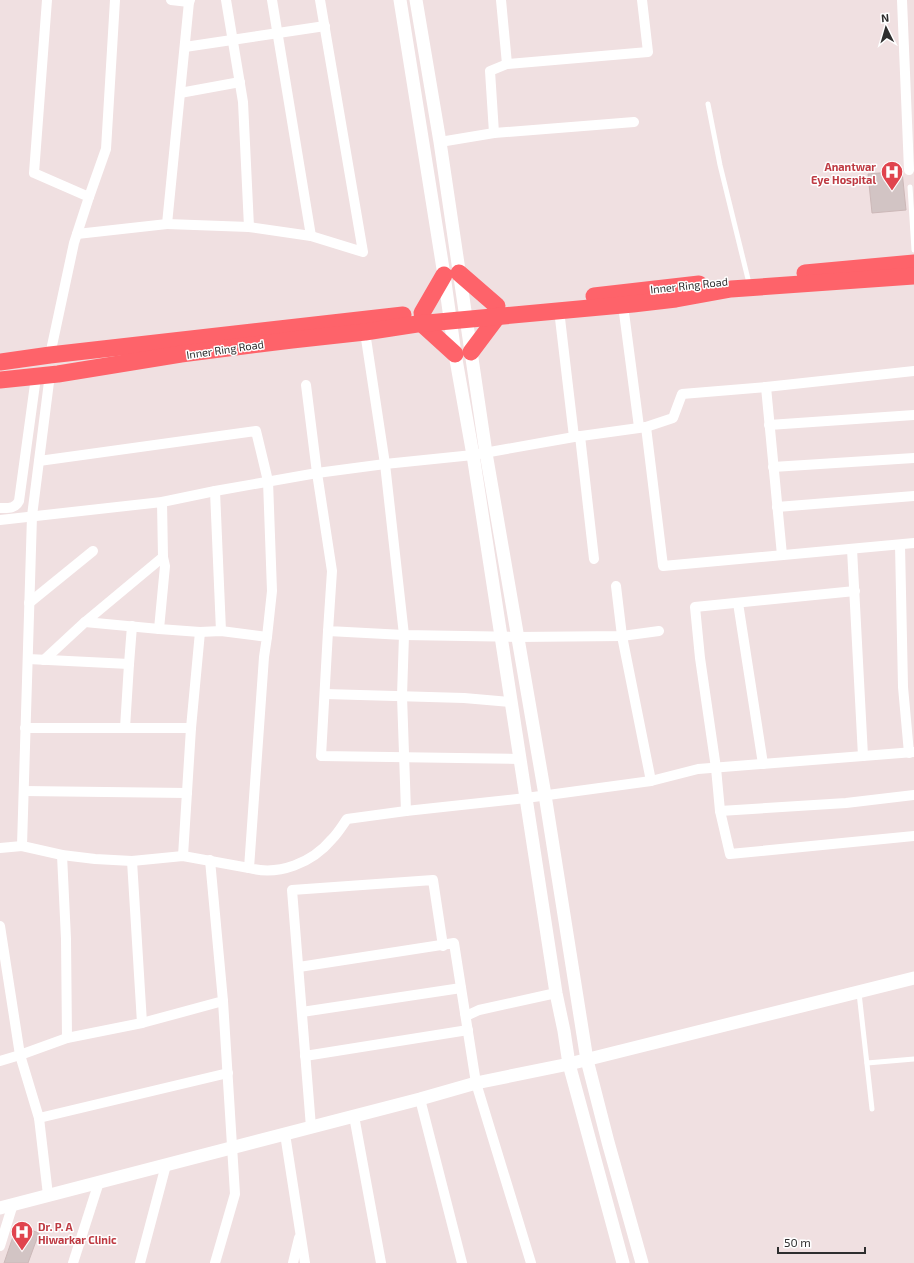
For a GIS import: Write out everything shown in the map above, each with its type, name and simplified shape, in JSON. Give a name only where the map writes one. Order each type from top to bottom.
[{"type":"highway","name":"Inner Ring Road","points":[[0,362],[50,355],[498,311],[748,279],[914,262]]},
{"type":"highway","points":[[452,274],[498,311],[463,353],[422,318],[452,274]]},
{"type":"highway","name":"Inner Ring Road","points":[[498,311],[559,310],[676,299],[731,289],[914,276]]},
{"type":"highway","name":"Inner Ring Road","points":[[0,380],[58,374],[189,353],[365,332],[422,318]]},
{"type":"street","points":[[47,0],[34,173],[89,197]]},
{"type":"street","points":[[50,355],[74,243],[106,149],[115,0]]},
{"type":"street","points":[[166,224],[190,1],[171,0]]},
{"type":"street","points":[[226,0],[244,102],[249,227]]},
{"type":"street","points":[[272,0],[311,236]]},
{"type":"street","points":[[77,234],[166,224],[249,227],[311,236],[363,252],[320,0]]},
{"type":"street","points":[[400,0],[452,274]]},
{"type":"street","points":[[416,0],[440,142],[452,274],[463,353],[473,455],[556,993],[569,1064],[623,1263]]},
{"type":"street","points":[[501,0],[507,64]]},
{"type":"street","points":[[494,133],[490,71],[507,64],[648,52],[642,0]]},
{"type":"street","points":[[902,0],[909,170]]},
{"type":"street","points":[[185,47],[324,26]]},
{"type":"street","points":[[180,93],[240,82]]},
{"type":"street","points":[[440,142],[494,133],[634,122]]},
{"type":"street","points":[[623,304],[663,566],[914,543]]},
{"type":"street","points":[[559,310],[594,559]]},
{"type":"street","points":[[365,332],[385,464],[404,635],[402,696],[406,811]]},
{"type":"street","points":[[463,353],[486,453],[546,795],[587,1060],[642,1263]]},
{"type":"street","points":[[0,520],[162,502],[317,473],[473,455],[577,436],[642,427],[673,418],[682,394],[766,387],[914,371]]},
{"type":"street","points":[[22,846],[32,516],[39,462],[43,375]]},
{"type":"street","points":[[0,508],[13,507],[17,505],[19,501],[43,375]]},
{"type":"street","points":[[306,385],[317,473],[332,571],[321,756],[520,759]]},
{"type":"street","points":[[766,387],[782,555]]},
{"type":"street","points":[[769,425],[914,415]]},
{"type":"street","points":[[39,462],[256,431],[268,481],[272,591],[264,657],[249,868]]},
{"type":"street","points":[[773,467],[914,458]]},
{"type":"street","points":[[215,491],[221,631]]},
{"type":"street","points":[[777,507],[914,496]]},
{"type":"street","points":[[160,629],[164,566],[162,502]]},
{"type":"street","points":[[0,848],[22,846],[95,859],[132,861],[183,856],[210,860],[260,871],[285,869],[309,860],[332,840],[347,819],[526,798],[651,781],[698,769],[912,752],[903,687],[900,545]]},
{"type":"street","points":[[852,549],[863,756]]},
{"type":"street","points":[[29,603],[93,551]]},
{"type":"street","points":[[44,660],[85,622],[163,558]]},
{"type":"street","points":[[616,586],[622,636],[651,781]]},
{"type":"street","points":[[854,591],[695,607],[700,658],[716,768],[720,811],[730,854],[914,836]]},
{"type":"street","points":[[738,603],[763,764]]},
{"type":"street","points":[[85,622],[200,632],[221,631],[267,637]]},
{"type":"street","points":[[125,728],[132,626]]},
{"type":"street","points":[[328,631],[404,635],[501,637],[622,636],[659,631]]},
{"type":"street","points":[[183,856],[191,728],[200,632]]},
{"type":"street","points":[[28,659],[129,664]]},
{"type":"street","points":[[325,694],[464,698],[512,702]]},
{"type":"street","points":[[25,728],[191,728]]},
{"type":"street","points":[[24,791],[187,794]]},
{"type":"street","points":[[720,811],[846,803],[914,795]]},
{"type":"street","points":[[62,854],[66,939],[68,1038]]},
{"type":"street","points":[[210,860],[223,1001],[235,1194],[214,1263]]},
{"type":"street","points":[[132,861],[142,1023]]},
{"type":"street","points":[[311,1127],[292,890],[433,880],[442,946]]},
{"type":"street","points":[[0,926],[20,1055],[39,1118],[48,1195]]},
{"type":"street","points":[[299,967],[454,943],[476,1082],[531,1263]]},
{"type":"street","points":[[0,1208],[420,1099],[476,1082],[587,1060],[914,978]]},
{"type":"street","points":[[302,1012],[461,988]]},
{"type":"street","points":[[465,1013],[466,1016],[479,1010],[556,993]]},
{"type":"street","points":[[0,1061],[68,1038],[142,1023],[223,1001]]},
{"type":"street","points":[[305,1056],[468,1030]]},
{"type":"street","points":[[39,1118],[228,1073]]},
{"type":"street","points":[[420,1099],[462,1263]]},
{"type":"street","points":[[354,1116],[381,1263]]},
{"type":"street","points":[[285,1134],[305,1263]]},
{"type":"street","points":[[140,1263],[166,1165]]},
{"type":"street","points":[[73,1263],[99,1182]]},
{"type":"street","points":[[0,1246],[13,1204]]},
{"type":"street","points":[[293,1263],[300,1233]]},
{"type":"lane","points":[[708,104],[720,165],[748,279]]},
{"type":"lane","points":[[910,187],[914,250]]},
{"type":"lane","points":[[859,992],[872,1109]]},
{"type":"lane","points":[[867,1063],[914,1059]]},
{"type":"building","points":[[902,171],[906,210],[872,213],[868,174]]},
{"type":"building","points":[[17,1225],[39,1233],[28,1263],[4,1263]]},
{"type":"place","name":"Anantwar Eye Hospital","points":[[892,192]]},
{"type":"place","name":"Dr. P. A Hiwarkar Clinic","points":[[22,1252]]}]
